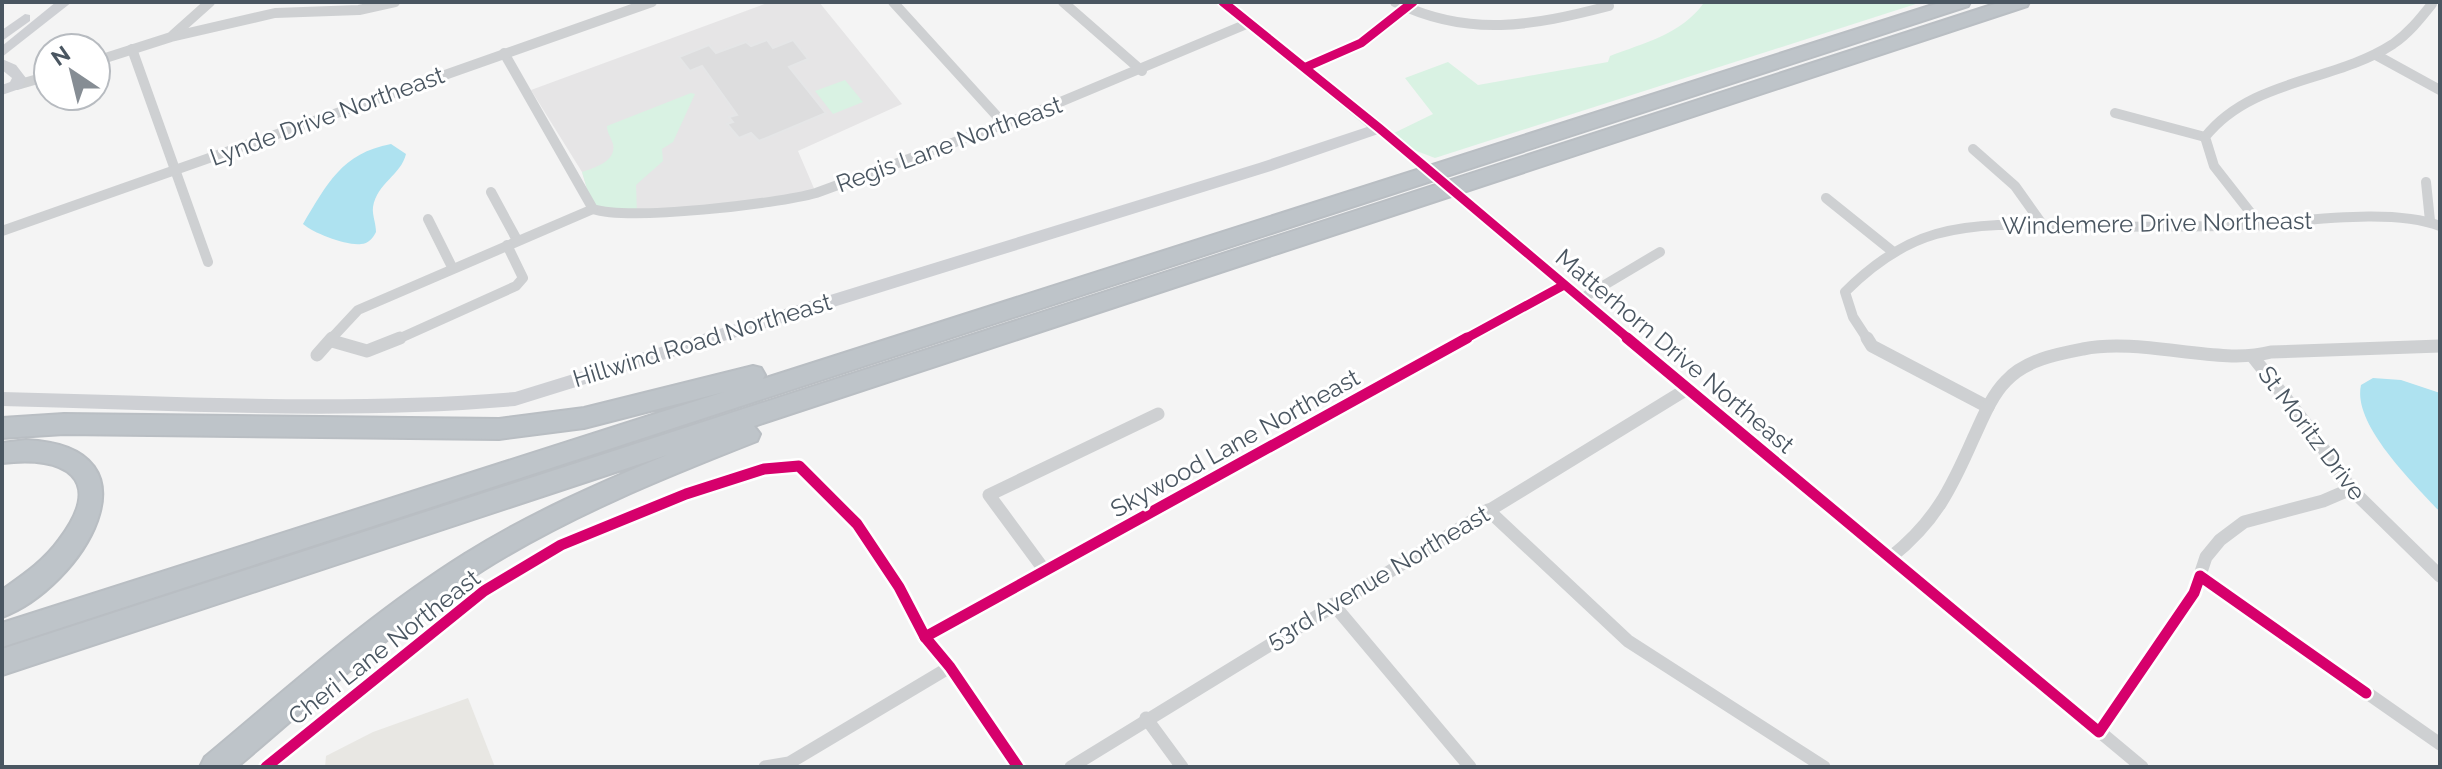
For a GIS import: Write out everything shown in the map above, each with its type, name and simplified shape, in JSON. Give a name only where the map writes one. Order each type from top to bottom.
[{"type":"highway","points":[[2,635],[1961,2]]},
{"type":"highway","points":[[2,662],[2020,2]]},
{"type":"highway","points":[[215,767],[438,587],[561,513],[623,484],[768,426],[1242,256]]},
{"type":"highway","points":[[2,428],[64,424],[449,431],[509,428],[609,412],[847,351],[904,342]]},
{"type":"highway","points":[[2,453],[43,450],[66,455],[83,467],[91,489],[86,517],[66,552],[43,575],[2,605]]},
{"type":"highway","points":[[2,669],[220,591]]},
{"type":"street","points":[[2,37],[47,2]]},
{"type":"street","points":[[2,53],[65,2]]},
{"type":"street","points":[[171,37],[210,2]]},
{"type":"street","points":[[112,56],[171,37],[275,13],[359,10],[395,2]]},
{"type":"street","name":"Lynde Drive Northeast","points":[[2,231],[652,2]]},
{"type":"street","points":[[893,2],[1005,125]]},
{"type":"street","points":[[1063,2],[1142,71]]},
{"type":"street","name":"Matterhorn Drive Northeast","points":[[1223,2],[1306,67],[2142,767]]},
{"type":"street","points":[[1395,2],[1458,25],[1503,28],[1554,21],[1609,6]]},
{"type":"street","points":[[2205,137],[2223,115],[2259,97],[2299,80],[2376,55],[2424,19],[2432,4]]},
{"type":"street","points":[[1306,67],[1361,43],[1410,5]]},
{"type":"street","name":"Regis Lane Northeast","points":[[593,209],[605,213],[637,213],[791,200],[923,158],[1142,71],[1249,23]]},
{"type":"street","points":[[132,49],[208,262]]},
{"type":"street","points":[[317,355],[358,310],[593,209],[504,53]]},
{"type":"street","points":[[2376,55],[2440,90]]},
{"type":"street","points":[[2,64],[16,73],[9,88]]},
{"type":"street","points":[[9,88],[32,81]]},
{"type":"street","points":[[2115,113],[2205,137]]},
{"type":"street","name":"Hillwind Road Northeast","points":[[2,399],[291,405],[457,404],[515,399],[1265,167],[1379,128]]},
{"type":"street","points":[[2205,137],[2214,166],[2261,226]]},
{"type":"street","points":[[1973,149],[2015,186],[2042,224]]},
{"type":"street","points":[[2426,182],[2435,223]]},
{"type":"street","points":[[332,341],[367,351],[377,349],[516,286],[523,278],[491,192]]},
{"type":"street","points":[[1826,198],[1892,251]]},
{"type":"street","name":"Windemere Drive Northeast","points":[[1988,407],[1872,346],[1853,317],[1845,292],[1892,251],[1937,234],[2003,223],[2261,226],[2378,217],[2435,223]]},
{"type":"street","points":[[428,219],[452,267]]},
{"type":"street","points":[[1581,299],[1660,252]]},
{"type":"street","name":"Skywood Lane Northeast","points":[[925,637],[1564,285]]},
{"type":"street","points":[[1891,557],[1919,535],[1952,486],[1988,407],[2006,380],[2035,361],[2087,348],[2157,347],[2253,357],[2271,352],[2440,346]]},
{"type":"street","name":"St Moritz Drive","points":[[2253,357],[2307,425],[2351,489],[2440,576]]},
{"type":"street","name":"53rd Avenue Northeast","points":[[1071,767],[1146,718],[1687,389]]},
{"type":"street","points":[[1045,571],[989,495],[1158,414]]},
{"type":"street","name":"Cheri Lane Northeast","points":[[266,767],[484,591],[561,545],[686,494],[764,469],[799,466],[814,478],[857,524],[899,587],[925,637]]},
{"type":"street","points":[[2099,732],[2194,593],[2206,557],[2220,540],[2244,522],[2323,501],[2351,489]]},
{"type":"street","points":[[1488,510],[1628,641],[1824,767]]},
{"type":"street","points":[[2200,576],[2440,744]]},
{"type":"street","points":[[1333,604],[1470,767]]},
{"type":"street","points":[[925,637],[950,667],[1018,767]]},
{"type":"street","points":[[765,767],[789,763],[950,667]]},
{"type":"street","points":[[1146,718],[1182,767]]},
{"type":"shaded area","points":[[770,2],[819,2],[902,104],[798,151],[816,193],[637,213],[593,209],[582,172],[531,90]]},
{"type":"shaded area","points":[[468,698],[495,767],[325,767],[326,756],[373,732]]},
{"type":"green space","points":[[1701,2],[1922,2],[1435,158],[1414,150],[1394,133],[1433,114],[1405,78],[1448,62],[1478,85],[1608,62],[1610,56],[1649,42],[1684,23],[1703,4]]},
{"type":"green space","points":[[845,80],[863,102],[833,114],[815,91]]},
{"type":"green space","points":[[695,94],[673,142],[662,149],[663,161],[636,185],[637,213],[593,209],[582,172],[604,163],[612,155],[613,144],[607,126]]},
{"type":"water","points":[[391,144],[406,154],[375,199],[376,232],[370,240],[364,244],[347,243],[322,235],[303,224],[338,172],[360,155]]},
{"type":"water","points":[[2373,378],[2401,380],[2440,393],[2440,512],[2388,453],[2366,418],[2361,385]]},
{"type":"building","points":[[767,40],[773,48],[793,40],[808,59],[789,67],[826,113],[759,141],[751,133],[739,138],[727,124],[733,122],[729,117],[737,115],[702,66],[690,71],[679,57],[709,45],[716,53],[746,42],[751,46]]},
{"type":"cycle path","points":[[1223,2],[1379,128],[2099,732],[2194,593],[2200,576],[2366,693]]},
{"type":"cycle path","points":[[1306,67],[1361,43],[1413,2]]},
{"type":"cycle path","points":[[925,637],[1564,285]]},
{"type":"cycle path","points":[[266,767],[484,591],[561,545],[686,494],[764,469],[799,466],[857,524],[899,587],[925,637],[950,667],[1018,767]]}]
